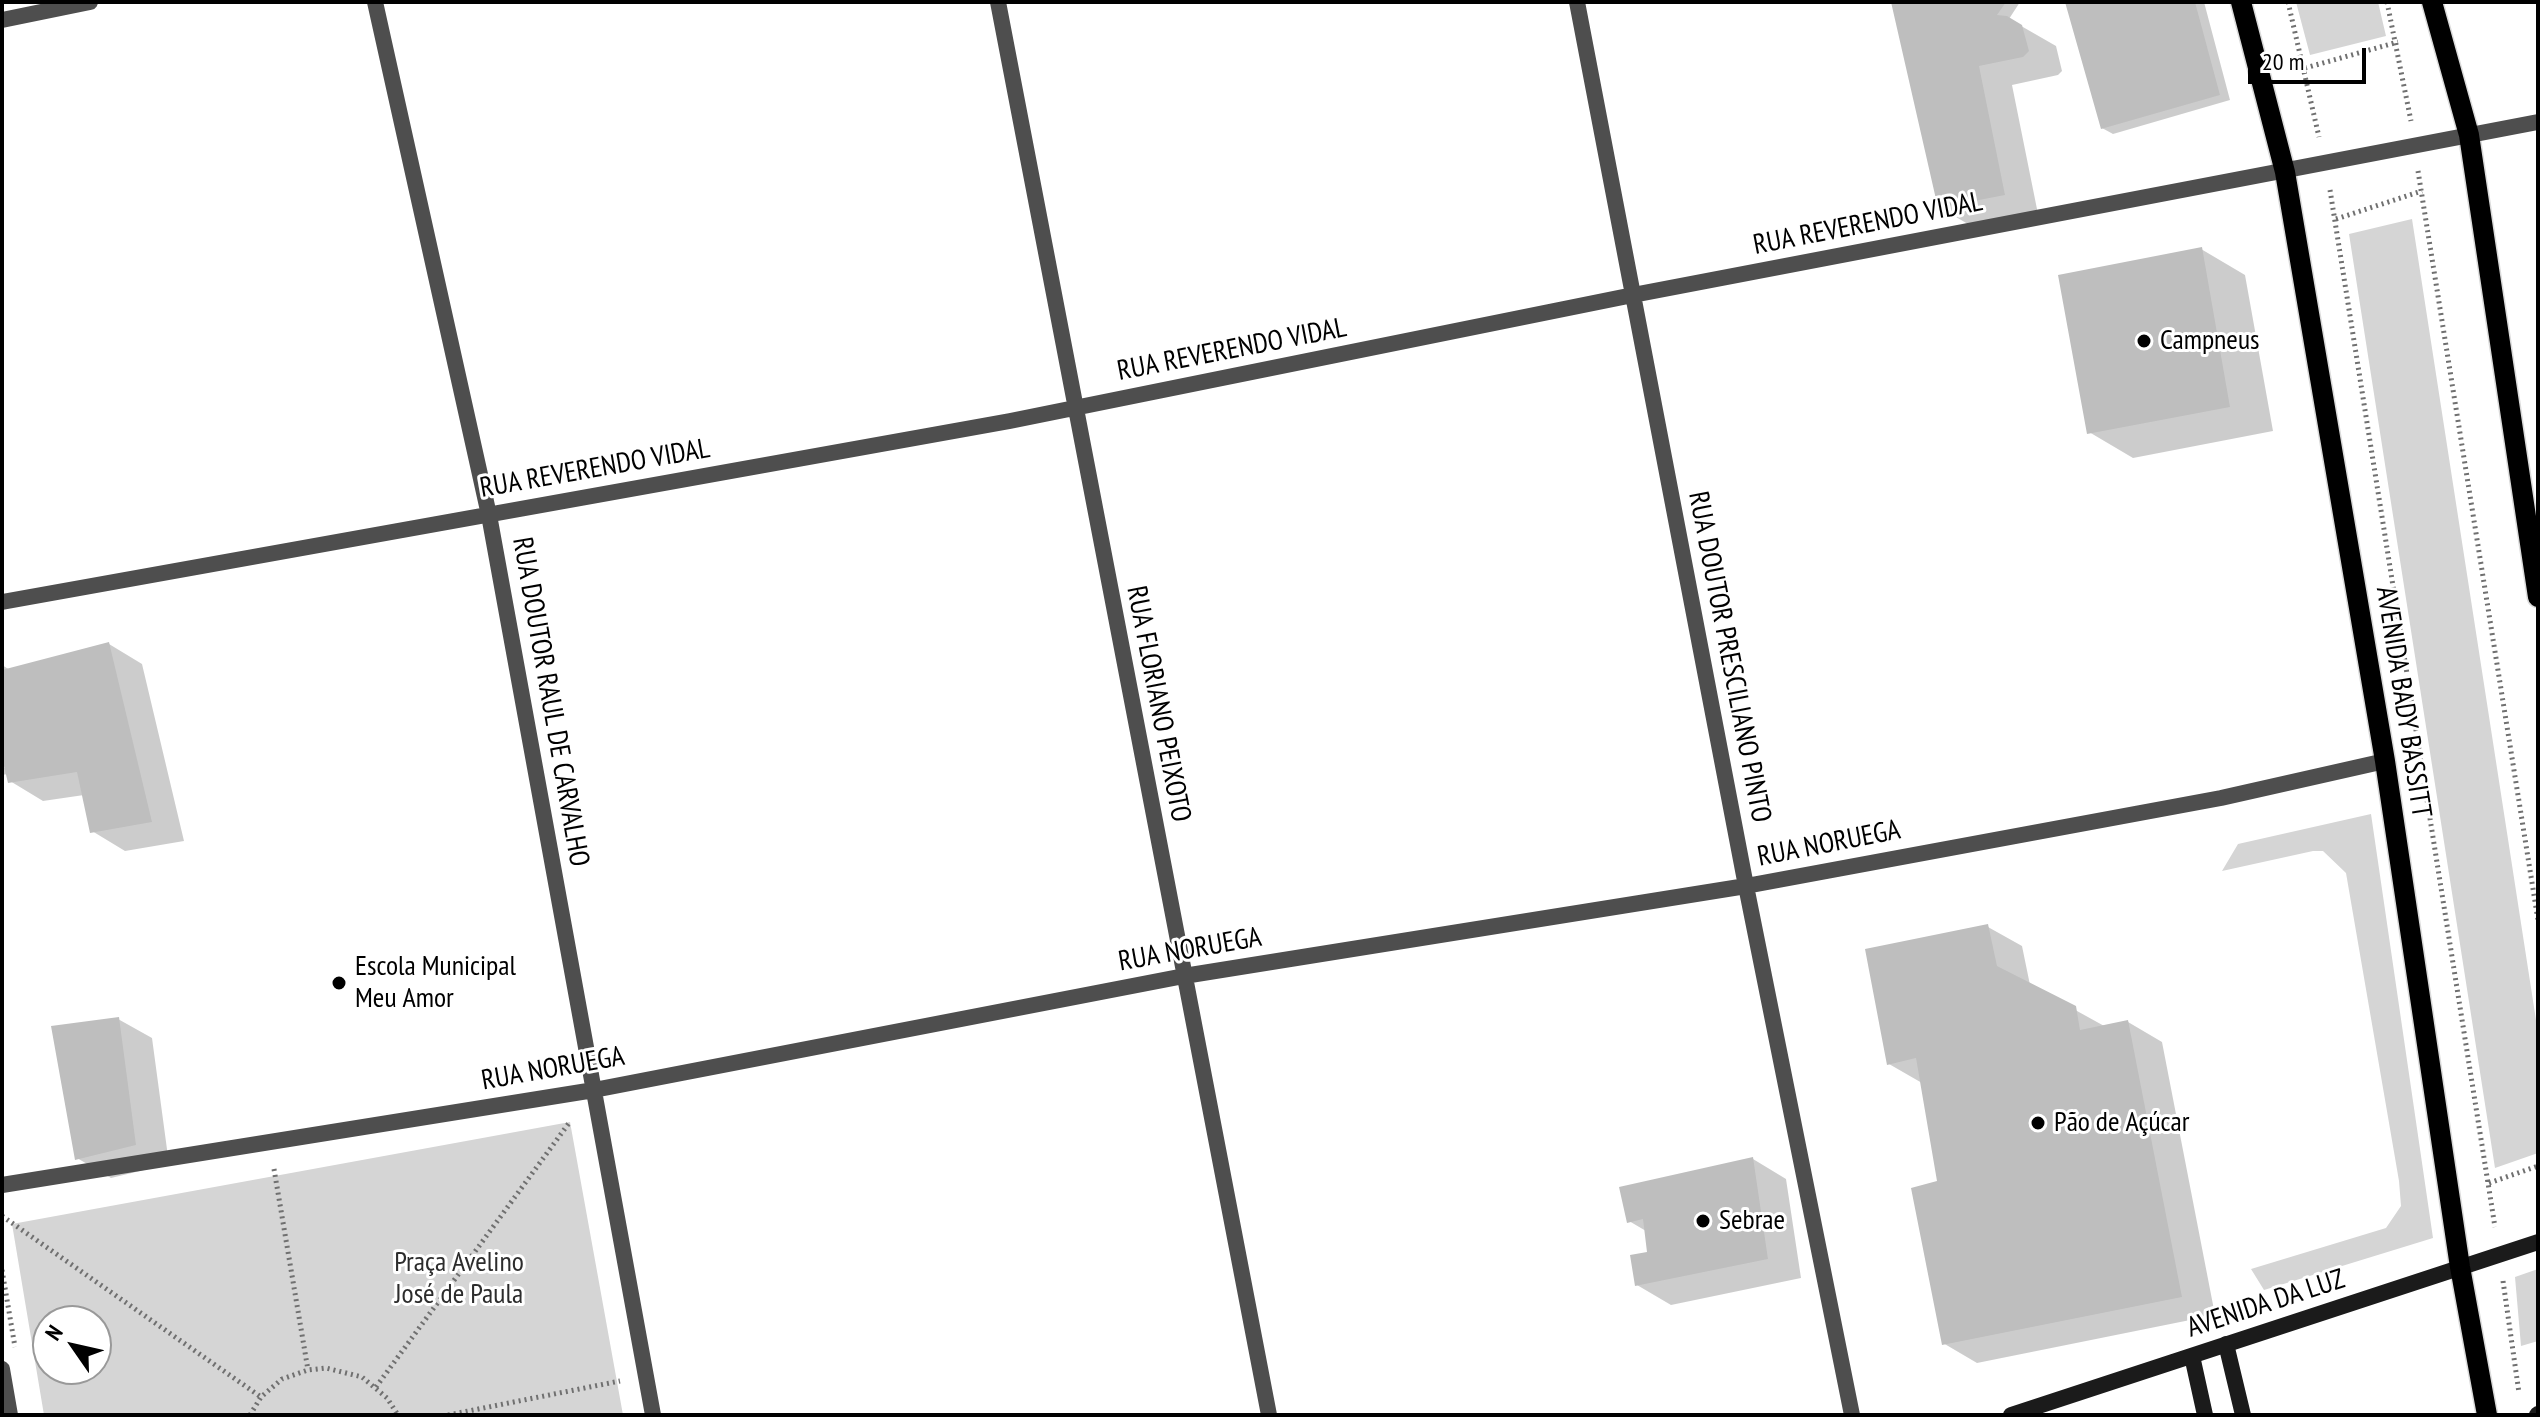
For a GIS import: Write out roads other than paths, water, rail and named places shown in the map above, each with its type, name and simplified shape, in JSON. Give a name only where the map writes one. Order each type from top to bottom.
[{"type":"main road","name":"AVENIDA BADY BASSITT","points":[[2241,2],[2285,172],[2385,761],[2460,1267],[2487,1415]]},
{"type":"main road","points":[[2432,2],[2469,135],[2538,597]]},
{"type":"street","points":[[2,20],[90,2]]},
{"type":"street","name":"RUA DOUTOR RAUL DE CARVALHO","points":[[375,2],[489,515],[653,1415]]},
{"type":"street","name":"RUA FLORIANO PEIXOTO","points":[[998,2],[1269,1415]]},
{"type":"street","name":"RUA DOUTOR PRESCILIANO PINTO","points":[[1577,2],[1746,886],[1852,1415]]},
{"type":"street","name":"RUA REVERENDO VIDAL","points":[[2,602],[1075,408],[1633,295],[2538,122]]},
{"type":"street","name":"RUA NORUEGA","points":[[2,1185],[594,1090],[1184,976],[1746,886],[2221,798],[2385,761]]},
{"type":"street","name":"AVENIDA DA LUZ","points":[[2011,1415],[2538,1242]]},
{"type":"street","points":[[2226,1344],[2243,1415]]},
{"type":"street","points":[[2192,1356],[2205,1415]]},
{"type":"street","points":[[2,1369],[10,1415]]},
{"type":"place","name":"Campneus","points":[[2144,341]]},
{"type":"place","name":"Escola Municipal Meu Amor","points":[[339,983]]},
{"type":"place","name":"Pão de Açúcar","points":[[2038,1123]]},
{"type":"place","name":"Sebrae","points":[[1703,1221]]},
{"type":"park label","name":"Praça Avelino José de Paula","points":[[459,1279]]}]
